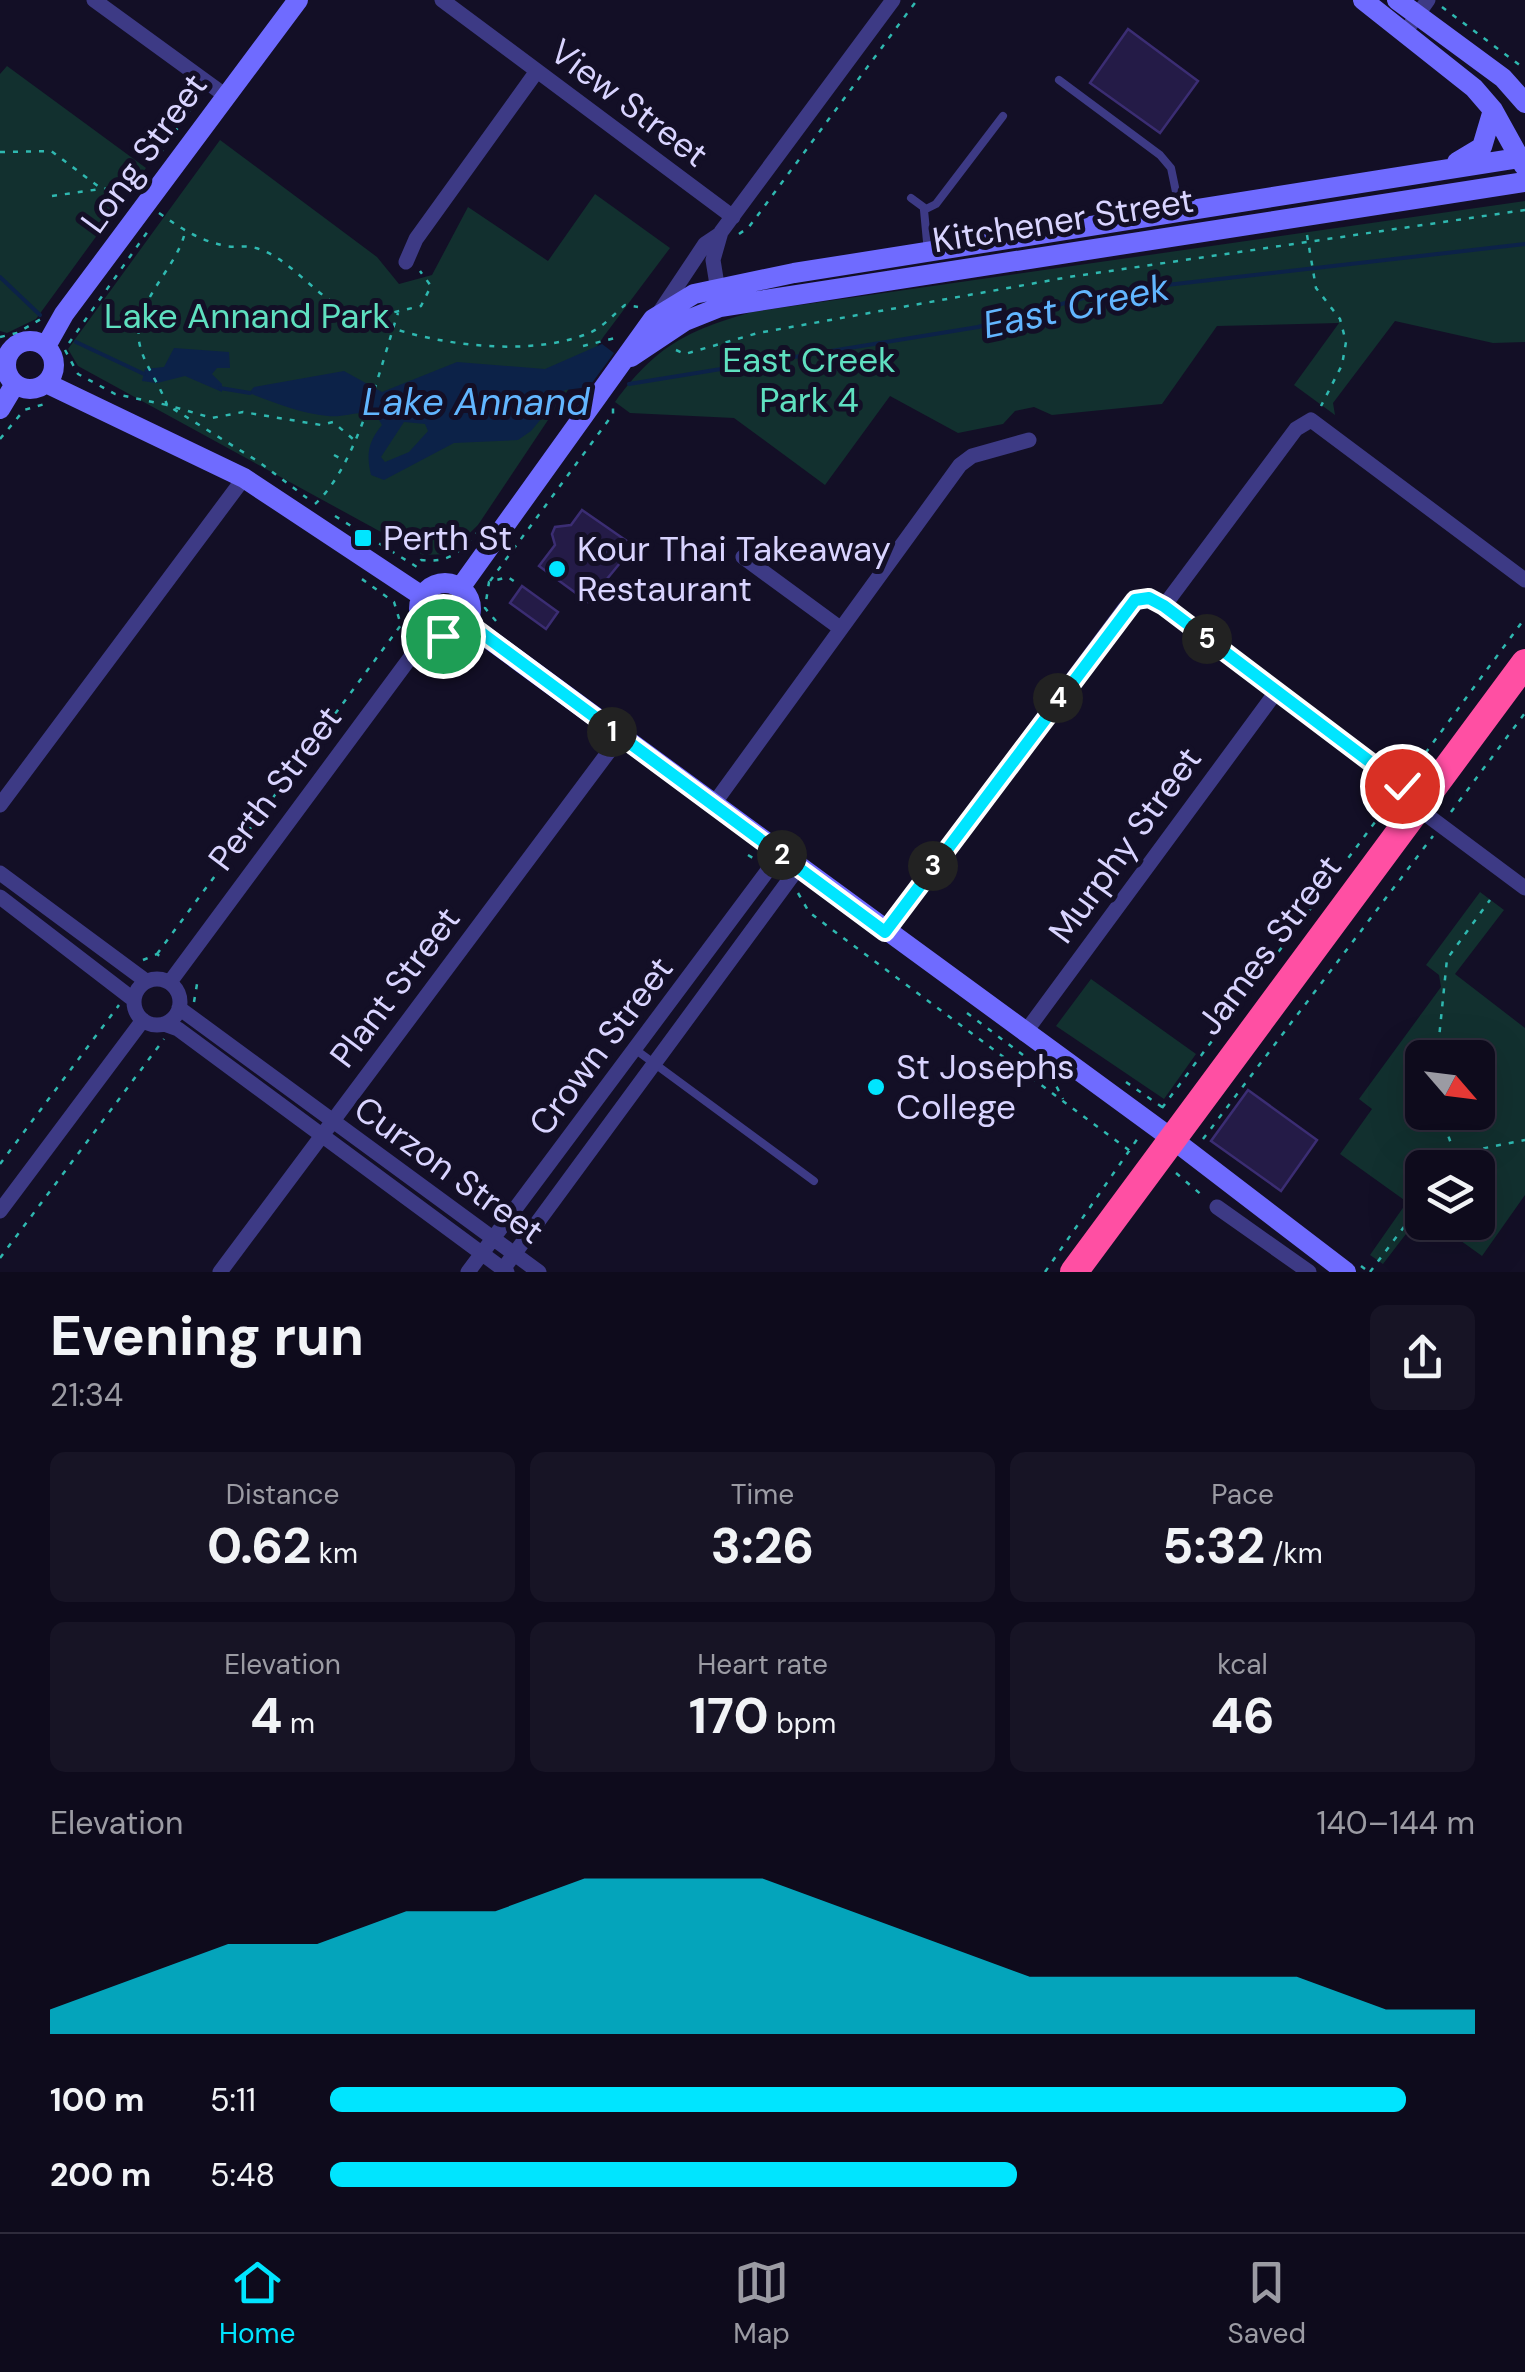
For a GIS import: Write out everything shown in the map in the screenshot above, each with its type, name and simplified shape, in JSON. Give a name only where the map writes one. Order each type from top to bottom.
[{"type":"highway","name":"James Street","points":[[1074,1272],[1407,801],[1525,663]]},
{"type":"main road","name":"Long Street","points":[[46,346],[218,90],[298,0]]},
{"type":"main road","points":[[1363,0],[1421,11],[1462,76],[1493,110],[1522,161]]},
{"type":"main road","points":[[1397,0],[1421,11],[1503,78],[1525,104]]},
{"type":"main road","points":[[1446,167],[1482,147],[1493,110]]},
{"type":"main road","name":"Kitchener Street","points":[[659,313],[928,252],[1446,167],[1522,161]]},
{"type":"main road","name":"Kitchener Street","points":[[626,362],[719,297],[1525,182]]},
{"type":"main road","points":[[1302,191],[1306,214]]},
{"type":"main road","points":[[460,588],[608,397],[659,313]]},
{"type":"main road","points":[[25,341],[46,346],[54,368],[46,383],[28,389],[15,384],[6,370],[3,347],[25,341]]},
{"type":"main road","points":[[46,383],[244,478],[422,596]]},
{"type":"main road","points":[[0,409],[15,384]]},
{"type":"main road","points":[[442,583],[460,588],[470,600],[468,623],[450,636],[430,632],[418,612],[422,596],[442,583]]},
{"type":"main road","points":[[468,623],[713,805],[774,862],[885,932],[1171,1138],[1346,1272]]},
{"type":"street","points":[[94,0],[218,90]]},
{"type":"street","name":"View Street","points":[[442,0],[733,217]]},
{"type":"street","points":[[719,297],[713,260],[722,232],[893,0]]},
{"type":"street","points":[[406,262],[416,239],[537,71]]},
{"type":"street","points":[[659,313],[705,244],[722,232]]},
{"type":"street","points":[[1164,606],[1296,429],[1311,420],[1525,580]]},
{"type":"street","points":[[713,805],[960,465],[972,456],[1029,440]]},
{"type":"street","points":[[0,805],[244,478]]},
{"type":"street","points":[[743,557],[840,628]]},
{"type":"street","points":[[885,932],[1125,608],[1149,598],[1408,790],[1407,801],[1525,888]]},
{"type":"street","name":"Perth Street","points":[[170,982],[430,632]]},
{"type":"street","name":"Murphy Street","points":[[1024,1034],[1276,692]]},
{"type":"street","name":"Plant Street","points":[[220,1272],[619,738]]},
{"type":"street","name":"Crown Street","points":[[468,1272],[774,862]]},
{"type":"street","points":[[0,873],[146,982],[170,982],[188,1007],[168,1030],[143,1020],[127,1002],[0,897]]},
{"type":"street","name":"Crown Street","points":[[504,1271],[793,876]]},
{"type":"street","points":[[127,1002],[146,982]]},
{"type":"street","name":"Curzon Street","points":[[188,1007],[327,1128],[504,1271]]},
{"type":"street","points":[[0,1211],[143,1020]]},
{"type":"street","name":"Curzon Street","points":[[168,1030],[173,1026],[539,1272]]},
{"type":"street","points":[[1217,1207],[1308,1272]]},
{"type":"lane","points":[[1060,80],[1160,154],[1171,168],[1180,211]]},
{"type":"lane","points":[[926,209],[936,204],[1003,116]]},
{"type":"lane","points":[[911,198],[926,209]]},
{"type":"lane","points":[[926,209],[928,252]]},
{"type":"lane","points":[[636,1050],[814,1181]]},
{"type":"path","points":[[739,234],[749,228],[917,0]]},
{"type":"path","points":[[1421,11],[1525,68]]},
{"type":"path","points":[[152,165],[218,90]]},
{"type":"path","points":[[0,152],[51,152],[102,189]]},
{"type":"path","points":[[52,196],[120,187],[130,196]]},
{"type":"path","points":[[78,374],[65,348],[150,230]]},
{"type":"path","points":[[184,234],[178,258],[148,298],[139,343],[167,405],[212,418],[243,412],[321,425],[333,422],[354,440]]},
{"type":"path","points":[[1307,241],[1314,259],[1316,288],[1340,319],[1346,342],[1342,365],[1311,420]]},
{"type":"path","points":[[366,319],[422,306],[431,286],[424,273],[406,262]]},
{"type":"path","points":[[3,347],[50,311]]},
{"type":"path","points":[[304,516],[327,493],[345,460],[398,314]]},
{"type":"path","points":[[583,346],[624,339]]},
{"type":"path","points":[[515,582],[508,577],[487,582],[613,414],[608,397]]},
{"type":"path","points":[[0,439],[24,410],[44,403],[56,405]]},
{"type":"path","points":[[334,455],[345,460]]},
{"type":"path","points":[[417,567],[421,560],[443,562],[452,558],[482,528]]},
{"type":"path","points":[[138,965],[156,954],[400,626],[394,602]]},
{"type":"path","points":[[1409,776],[1525,618]]},
{"type":"path","points":[[436,657],[467,647]]},
{"type":"path","points":[[1448,816],[1525,713]]},
{"type":"path","points":[[1160,1109],[1407,801]]},
{"type":"path","points":[[1200,1138],[1207,1139],[1434,835]]},
{"type":"path","points":[[748,854],[774,862]]},
{"type":"path","points":[[793,876],[809,912],[1130,1151]]},
{"type":"path","points":[[1439,1040],[1446,960],[1490,900]]},
{"type":"path","points":[[156,954],[165,960]]},
{"type":"path","points":[[188,1007],[197,984]]},
{"type":"path","points":[[116,998],[127,1002]]},
{"type":"path","points":[[120,1014],[127,1002]]},
{"type":"path","points":[[0,1164],[127,1002]]},
{"type":"path","points":[[960,1023],[971,1008]]},
{"type":"path","points":[[967,1013],[1051,1076],[1064,1101]]},
{"type":"path","points":[[0,1258],[168,1030]]},
{"type":"path","points":[[1045,1272],[1138,1138]]},
{"type":"path","points":[[1475,1150],[1525,1140]]},
{"type":"path","points":[[1174,1172],[1217,1207]]},
{"type":"path","points":[[1370,1272],[1405,1226]]},
{"type":"green space","points":[[7,66],[146,168],[36,319],[7,333],[0,331],[0,74]]},
{"type":"green space","name":"Lake Annand Park","points":[[220,140],[377,257],[399,284],[432,275],[468,207],[548,261],[595,194],[670,248],[604,336],[478,525],[448,554],[423,555],[78,366],[68,349]]},
{"type":"green space","name":"East Creek Park 4","points":[[1525,201],[1525,342],[1493,343],[1395,321],[1333,403],[1335,415],[1294,385],[1339,323],[1217,326],[1162,404],[1052,415],[1034,407],[1015,411],[1003,424],[958,433],[890,396],[825,485],[734,418],[630,413],[615,402],[644,367],[674,343],[752,312]]},
{"type":"green space","points":[[1480,892],[1504,910],[1455,974],[1525,1028],[1525,1195],[1495,1238],[1495,1150],[1405,1150],[1405,1201],[1340,1154],[1372,1109],[1359,1099],[1441,987],[1439,975],[1426,965]]},
{"type":"green space","points":[[1091,979],[1196,1054],[1164,1099],[1056,1026]]},
{"type":"green space","points":[[1405,1205],[1405,1235],[1383,1264],[1370,1255]]},
{"type":"green space","points":[[1460,1240],[1493,1240],[1482,1256]]},
{"type":"water","name":"Lake Annand","points":[[602,344],[614,353],[589,387],[565,390],[531,431],[518,440],[454,443],[384,480],[371,475],[369,468],[371,443],[382,425],[376,415],[318,415],[249,393],[254,387],[344,371],[382,392],[457,362],[545,369]],"holes":[[[404,422],[425,424],[428,431],[409,452],[385,462],[381,457]]]},
{"type":"water","points":[[174,348],[229,352],[230,368],[217,368],[212,374],[222,384],[222,392],[185,376],[157,383],[142,381],[145,369],[164,367]]},
{"type":"building","points":[[1128,29],[1198,81],[1160,133],[1090,83]]},
{"type":"building","points":[[582,510],[634,546],[588,602],[539,566],[555,545],[555,527],[571,525]]},
{"type":"building","points":[[522,586],[558,612],[546,629],[510,603]]},
{"type":"building","points":[[1248,1090],[1317,1140],[1281,1191],[1211,1141]]},
{"type":"waterway","name":"East Creek","points":[[629,384],[978,327],[1105,292],[1525,244]]},
{"type":"waterway","name":"East Creek","points":[[0,277],[40,315]]},
{"type":"waterway","name":"East Creek","points":[[76,342],[144,374]]},
{"type":"waterway","name":"East Creek","points":[[220,388],[250,393]]},
{"type":"place","name":"Perth St","points":[[363,538]]},
{"type":"place","name":"Kour Thai Takeaway Restaurant","points":[[557,569]]},
{"type":"place","name":"St Josephs College","points":[[876,1087]]},
{"type":"route","points":[[443,636],[457,633],[468,623],[885,932],[1125,608],[1135,600],[1149,598],[1164,606],[1402,786]]}]
